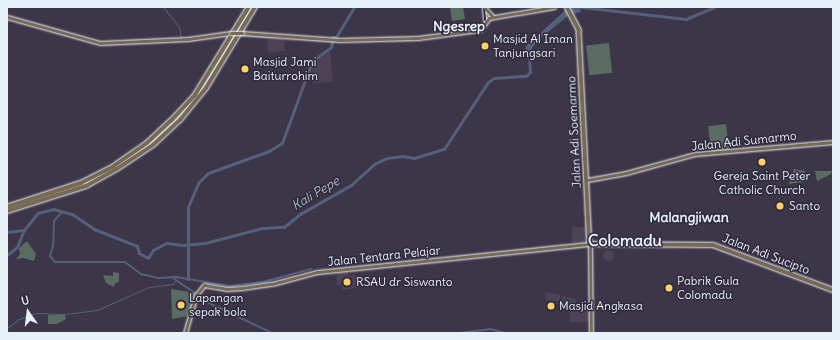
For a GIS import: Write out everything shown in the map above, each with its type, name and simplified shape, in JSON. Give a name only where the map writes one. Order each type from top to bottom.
[{"type":"highway","points":[[7,207],[81,183],[114,166],[147,143],[172,121],[195,95],[249,7]]},
{"type":"highway","points":[[7,212],[86,186],[117,169],[153,144],[180,120],[206,88],[255,7]]},
{"type":"highway","name":"Jalan Adi Soemarmo","points":[[567,7],[575,19],[579,30],[590,244]]},
{"type":"highway","name":"Jalan Adi Sucipto","points":[[590,244],[713,245],[833,290]]},
{"type":"main road","points":[[484,7],[493,18]]},
{"type":"main road","points":[[7,17],[93,42],[197,38],[226,33],[284,35],[333,40],[381,41],[473,31],[484,28],[485,20],[554,7]]},
{"type":"main road","name":"Jalan Adi Sumarmo","points":[[587,180],[626,173],[695,154],[833,142]]},
{"type":"main road","points":[[590,244],[591,333]]},
{"type":"main road","name":"Jalan Adi Sucipto","points":[[579,245],[590,244]]},
{"type":"main road","name":"Jalan Tentara Pelajar","points":[[185,333],[196,294],[205,284],[226,289],[247,288],[272,284],[308,273],[579,245]]},
{"type":"street","points":[[484,7],[485,20]]},
{"type":"shaded area","points":[[267,38],[284,39],[285,51],[268,53]]},
{"type":"shaded area","points":[[330,51],[333,82],[314,83],[310,71],[312,64]]},
{"type":"shaded area","points":[[572,227],[586,227],[586,242],[572,242]]},
{"type":"shaded area","points":[[608,249],[612,251],[614,255],[612,259],[608,261],[604,259],[602,255],[604,251]]},
{"type":"shaded area","name":"RSAU dr Siswanto","points":[[348,272],[349,276],[356,275],[358,288],[342,290],[341,285],[337,286],[337,273]]},
{"type":"shaded area","points":[[546,292],[560,295],[560,301],[546,301]]},
{"type":"shaded area","points":[[562,296],[576,299],[575,309],[562,307]]},
{"type":"shaded area","points":[[570,310],[589,310],[589,322],[570,322]]},
{"type":"green space","points":[[450,7],[463,7],[465,19],[452,21]]},
{"type":"green space","points":[[609,43],[612,73],[589,75],[586,45]]},
{"type":"green space","points":[[726,124],[729,150],[711,152],[708,126]]},
{"type":"green space","points":[[794,169],[805,171],[807,181],[789,184]]},
{"type":"green space","points":[[815,171],[832,171],[831,174],[817,181]]},
{"type":"green space","points":[[27,241],[36,254],[34,261],[23,258],[16,259],[20,254],[19,248]]},
{"type":"green space","points":[[113,272],[119,273],[119,282],[115,283],[114,287],[106,283],[103,275],[113,276]]},
{"type":"green space","name":"Lapangan sepak bola","points":[[171,289],[195,293],[188,316],[172,319]]},
{"type":"green space","points":[[65,314],[66,319],[57,324],[48,324],[48,315]]},
{"type":"water","points":[[569,7],[580,7],[581,12],[569,15],[537,41],[532,48],[530,63],[524,52],[527,45]]},
{"type":"waterway","points":[[163,7],[179,27],[181,38]]},
{"type":"waterway","points":[[188,279],[188,207],[198,183],[208,173],[269,151],[282,143],[312,61],[331,47],[333,37],[336,37],[354,7]]},
{"type":"waterway","name":"Kali Pepe","points":[[581,7],[686,19],[714,7]]},
{"type":"waterway","points":[[242,36],[274,37]]},
{"type":"waterway","points":[[309,39],[330,41]]},
{"type":"waterway","name":"Kali Pepe","points":[[7,232],[24,230],[38,213],[53,209],[72,214],[94,229],[137,246],[139,253],[148,258],[153,250],[166,243],[183,245],[205,243],[262,228],[284,227],[300,214],[351,185],[374,164],[387,158],[403,156],[414,158],[444,149],[488,82],[494,78],[526,76],[530,72],[529,57]]},
{"type":"waterway","points":[[62,212],[54,221],[53,246],[50,256],[55,262],[125,262],[141,274],[159,278],[176,277],[229,286],[263,282],[311,269]]},
{"type":"waterway","points":[[7,255],[17,247],[24,230]]},
{"type":"waterway","points":[[173,278],[211,304],[272,333]]},
{"type":"waterway","points":[[7,328],[19,319],[36,313],[65,314],[97,310],[149,287],[173,284],[175,281]]},
{"type":"waterway","points":[[459,333],[490,329],[506,333]]},
{"type":"place","name":"Masjid Al Iman Tanjungsari","points":[[485,46]]},
{"type":"place","name":"Masjid Jami Baiturrohim","points":[[245,69]]},
{"type":"place","name":"Gereja Saint Peter Catholic Church","points":[[762,162]]},
{"type":"place","name":"Santo","points":[[780,206]]},
{"type":"place","name":"RSAU dr Siswanto","points":[[347,282]]},
{"type":"place","name":"Pabrik Gula Colomadu","points":[[669,288]]},
{"type":"place","name":"Lapangan sepak bola","points":[[181,305]]},
{"type":"place","name":"Masjid Angkasa","points":[[551,306]]},
{"type":"district","name":"Ngesrep","points":[[459,26]]},
{"type":"district","name":"Malangjiwan","points":[[689,217]]},
{"type":"district","name":"Colomadu","points":[[625,240]]}]
